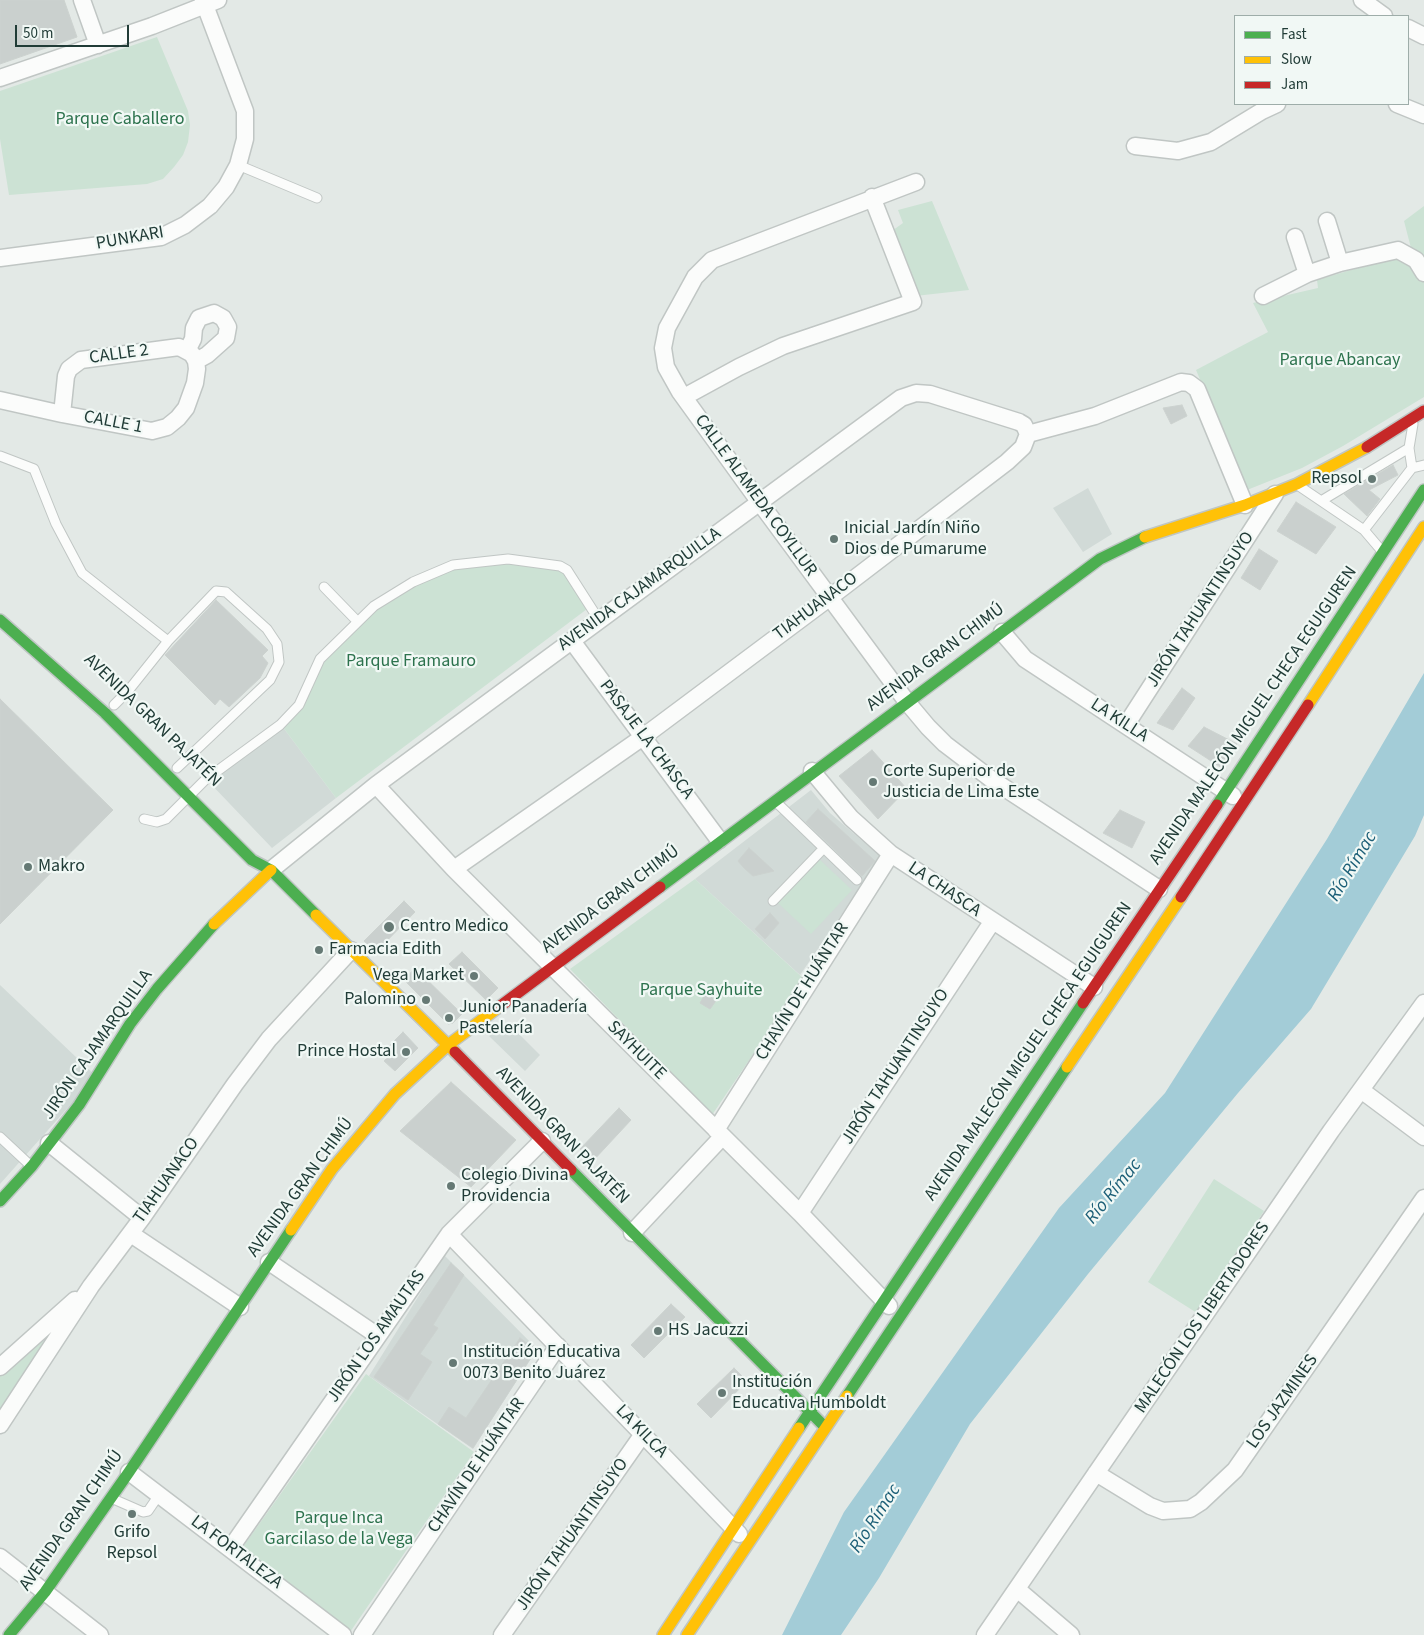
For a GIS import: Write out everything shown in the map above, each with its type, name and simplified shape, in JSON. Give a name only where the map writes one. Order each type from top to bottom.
[{"type":"main road","name":"AVENIDA GRAN CHIMÚ","points":[[9,1635],[45,1592],[111,1498],[332,1169],[360,1133],[395,1094],[448,1045],[812,771],[1002,632],[1074,576],[1100,559],[1156,532],[1245,506],[1276,494],[1377,442],[1421,414]]},
{"type":"main road","name":"AVENIDA MALECÓN MIGUEL CHECA EGUIGUREN","points":[[663,1635],[811,1413],[883,1300],[1226,791],[1424,490]]},
{"type":"main road","name":"AVENIDA MALECÓN MIGUEL CHECA EGUIGUREN","points":[[687,1635],[1244,803],[1424,527]]},
{"type":"main road","name":"AVENIDA GRAN PAJATÉN","points":[[0,620],[105,713],[206,796]]},
{"type":"main road","name":"AVENIDA GRAN PAJATÉN","points":[[103,695],[126,717]]},
{"type":"main road","name":"AVENIDA GRAN PAJATÉN","points":[[185,778],[252,860],[271,870],[448,1045],[825,1428]]},
{"type":"main road","name":"AVENIDA GRAN PAJATÉN","points":[[263,853],[271,870]]},
{"type":"main road","name":"JIRÓN CAJAMARQUILLA","points":[[0,1201],[32,1166],[79,1105],[126,1031],[157,989],[222,915],[271,870]]},
{"type":"street","points":[[82,0],[98,45]]},
{"type":"street","points":[[1362,0],[1383,15]]},
{"type":"street","points":[[0,78],[98,45],[208,1]]},
{"type":"street","name":"PUNKARI","points":[[0,258],[161,237],[185,225],[210,206],[226,186],[238,165],[245,139],[245,111],[208,1]]},
{"type":"street","points":[[1409,28],[1424,36]]},
{"type":"street","points":[[1135,146],[1178,151],[1211,142],[1275,105]]},
{"type":"street","points":[[1399,105],[1424,115]]},
{"type":"street","name":"CALLE ALAMEDA COYLLUR","points":[[916,182],[872,197],[712,260],[695,276],[667,328],[663,348],[666,367],[684,397],[760,502],[907,702],[928,727],[966,761],[1160,889]]},
{"type":"street","name":"CALLE ALAMEDA COYLLUR","points":[[684,397],[730,371],[783,346],[913,302],[872,197]]},
{"type":"street","points":[[1327,221],[1340,263]]},
{"type":"street","points":[[1295,237],[1307,274]]},
{"type":"street","points":[[1262,296],[1307,274],[1340,263],[1398,250],[1416,260],[1424,273]]},
{"type":"street","name":"CALLE 2","points":[[62,414],[66,376],[69,369],[81,360],[168,348],[179,348],[191,356]]},
{"type":"street","name":"CALLE 1","points":[[0,400],[152,431],[167,427],[186,408],[195,383],[191,356]]},
{"type":"street","points":[[1028,434],[1095,416],[1181,382],[1189,383],[1197,389],[1245,506]]},
{"type":"street","name":"AVENIDA CAJAMARQUILLA","points":[[271,870],[376,785],[901,398],[916,392],[930,394],[1019,422],[1024,425],[1028,434]]},
{"type":"street","name":"TIAHUANACO","points":[[454,869],[643,737],[830,598],[1007,462],[1023,447],[1028,434]]},
{"type":"street","name":"JIRÓN TAHUANTINSUYO","points":[[1126,725],[1276,494]]},
{"type":"street","name":"LA KILLA","points":[[1002,632],[1025,659],[1244,803]]},
{"type":"street","name":"PASAJE LA CHASCA","points":[[572,640],[720,840]]},
{"type":"street","name":"LA CHASCA","points":[[812,771],[851,818],[891,854],[992,922],[1094,987]]},
{"type":"street","name":"SAYHUITE","points":[[376,785],[454,869],[551,968],[800,1213],[899,1316]]},
{"type":"street","name":"CHAVÍN DE HUÁNTAR","points":[[632,1233],[719,1134],[891,854]]},
{"type":"street","name":"JIRÓN TAHUANTINSUYO","points":[[800,1213],[992,922]]},
{"type":"street","name":"TIAHUANACO","points":[[0,1425],[91,1286],[142,1218],[235,1084],[264,1046],[351,950]]},
{"type":"street","name":"MALECÓN LOS LIBERTADORES","points":[[985,1635],[1361,1090],[1424,1003]]},
{"type":"street","points":[[1361,1090],[1424,1137]]},
{"type":"street","name":"JIRÓN LOS AMAUTAS","points":[[230,1548],[449,1234],[542,1141]]},
{"type":"street","points":[[49,1143],[142,1218]]},
{"type":"street","name":"LOS JAZMINES","points":[[1096,1473],[1150,1506],[1163,1511],[1190,1509],[1209,1496],[1235,1470],[1424,1198]]},
{"type":"street","points":[[130,1234],[240,1307]]},
{"type":"street","name":"LA KILCA","points":[[449,1234],[749,1543]]},
{"type":"street","points":[[269,1262],[378,1336]]},
{"type":"street","points":[[0,1366],[91,1286]]},
{"type":"street","name":"CHAVÍN DE HUÁNTAR","points":[[362,1635],[558,1346]]},
{"type":"street","name":"JIRÓN TAHUANTINSUYO","points":[[502,1635],[643,1434]]},
{"type":"street","name":"LA FORTALEZA","points":[[129,1472],[343,1635]]},
{"type":"street","points":[[0,1557],[100,1635]]},
{"type":"street","points":[[1017,1589],[1071,1635]]},
{"type":"lane","points":[[238,165],[316,198]]},
{"type":"lane","points":[[1412,468],[1409,448],[1421,414]]},
{"type":"lane","points":[[1321,501],[1409,448]]},
{"type":"lane","points":[[0,456],[31,466],[34,469],[56,524],[82,573],[168,641]]},
{"type":"lane","points":[[1364,530],[1412,468],[1424,465]]},
{"type":"lane","points":[[1296,484],[1364,530],[1383,552]]},
{"type":"lane","points":[[185,778],[292,714],[299,705],[316,666],[357,621],[374,606],[413,582],[452,565],[508,559],[560,566],[567,570],[599,620]]},
{"type":"lane","points":[[324,587],[357,621]]},
{"type":"lane","points":[[114,705],[128,691],[168,641],[216,591],[226,592],[267,629],[277,644],[279,662],[270,680],[185,778],[166,819],[157,822],[144,819]]},
{"type":"lane","points":[[774,800],[857,880]]},
{"type":"lane","points":[[773,901],[823,849]]},
{"type":"lane","points":[[0,1137],[32,1166]]},
{"type":"lane","points":[[111,1498],[143,1512],[148,1511],[159,1495]]},
{"type":"shaded area","points":[[1088,488],[1112,534],[1083,552],[1053,508]]},
{"type":"shaded area","points":[[282,726],[336,798],[272,848],[208,781]]},
{"type":"shaded area","points":[[811,790],[830,813],[881,857],[800,975],[695,879]]},
{"type":"shaded area","points":[[0,985],[96,1076],[0,1184]]},
{"type":"shaded area","points":[[507,1022],[540,1055],[525,1071],[489,1036]]},
{"type":"shaded area","name":"Institución Educativa 0073 Benito Juárez","points":[[444,1255],[537,1349],[473,1449],[369,1376]]},
{"type":"green space","name":"Parque Caballero","points":[[157,37],[188,111],[190,125],[188,142],[183,155],[163,179],[147,184],[9,195],[0,139],[0,91]]},
{"type":"green space","points":[[932,201],[969,290],[915,296],[889,233],[903,223],[898,210]]},
{"type":"green space","name":"Parque Abancay","points":[[1424,206],[1424,397],[1343,446],[1302,468],[1247,490],[1196,370],[1268,332],[1253,303],[1318,288],[1317,280],[1412,252],[1404,221]]},
{"type":"green space","name":"Parque Framauro","points":[[506,560],[560,568],[587,609],[336,798],[282,726],[320,663],[374,610],[410,588],[459,566]]},
{"type":"green space","points":[[819,859],[852,890],[811,934],[778,903]]},
{"type":"green space","name":"Parque Sayhuite","points":[[695,879],[804,979],[712,1115],[570,969]]},
{"type":"green space","points":[[1214,1179],[1264,1211],[1197,1313],[1148,1282]]},
{"type":"green space","points":[[38,1339],[45,1342],[0,1409],[0,1376]]},
{"type":"green space","name":"Parque Inca Garcilaso de la Vega","points":[[366,1374],[474,1452],[350,1632],[240,1551]]},
{"type":"water","name":"Río Rímac","points":[[1424,673],[1424,815],[1415,836],[1311,1009],[1238,1093],[1088,1274],[970,1424],[879,1578],[841,1635],[782,1635],[844,1512],[1059,1208],[1165,1093],[1327,839]]},
{"type":"building","points":[[0,0],[64,0],[77,37],[0,64]]},
{"type":"building","points":[[1182,405],[1187,416],[1171,424],[1163,408]]},
{"type":"building","points":[[1393,465],[1398,475],[1369,490],[1380,499],[1367,516],[1344,494]]},
{"type":"building","points":[[1296,502],[1336,527],[1316,554],[1277,531]]},
{"type":"building","points":[[1259,549],[1278,561],[1260,590],[1241,578]]},
{"type":"building","points":[[216,600],[268,650],[262,656],[268,663],[260,678],[229,707],[220,699],[215,705],[165,655]]},
{"type":"building","points":[[1182,688],[1195,698],[1173,730],[1157,723]]},
{"type":"building","name":"Makro","points":[[0,699],[113,810],[0,924]]},
{"type":"building","points":[[1204,727],[1237,744],[1222,768],[1188,746]]},
{"type":"building","name":"Corte Superior de Justicia de Lima Este","points":[[872,750],[907,789],[878,819],[839,776]]},
{"type":"building","points":[[818,809],[875,861],[862,876],[806,822]]},
{"type":"building","points":[[1120,810],[1145,822],[1132,848],[1103,833]]},
{"type":"building","points":[[749,848],[774,871],[753,876],[744,868],[738,861]]},
{"type":"building","name":"Centro Medico","points":[[404,901],[415,912],[376,952],[364,941]]},
{"type":"building","points":[[770,913],[779,923],[765,939],[755,929]]},
{"type":"building","name":"Vega Market","points":[[462,952],[498,988],[486,1000],[449,964]]},
{"type":"building","points":[[415,968],[462,1014],[453,1023],[448,1024],[404,980]]},
{"type":"building","points":[[709,988],[720,995],[710,1009],[700,1003]]},
{"type":"building","points":[[403,1032],[418,1048],[395,1071],[384,1061],[388,1057],[383,1052]]},
{"type":"building","points":[[451,1082],[516,1140],[471,1187],[400,1131]]},
{"type":"building","points":[[619,1108],[631,1120],[592,1162],[580,1149]]},
{"type":"building","points":[[451,1263],[464,1275],[433,1325],[438,1328],[420,1354],[432,1362],[408,1400],[374,1377]]},
{"type":"building","name":"HS Jacuzzi","points":[[671,1304],[685,1317],[644,1358],[631,1345]]},
{"type":"building","points":[[520,1338],[536,1350],[473,1448],[438,1424],[449,1407],[466,1418]]},
{"type":"building","name":"Institución Educativa Humboldt","points":[[734,1368],[747,1381],[711,1418],[697,1404]]},
{"type":"traffic: fast","points":[[1217,805],[1424,490]]},
{"type":"traffic: fast","points":[[660,887],[1100,559],[1145,537]]},
{"type":"traffic: fast","points":[[0,620],[105,713],[252,860],[271,870],[316,915]]},
{"type":"traffic: fast","points":[[0,1201],[32,1166],[79,1105],[130,1024],[157,989],[214,924]]},
{"type":"traffic: fast","points":[[799,1428],[1083,1003]]},
{"type":"traffic: fast","points":[[847,1396],[1067,1067]]},
{"type":"traffic: fast","points":[[571,1170],[823,1425]]},
{"type":"traffic: fast","points":[[9,1635],[45,1592],[129,1472],[291,1230]]},
{"type":"traffic: slow","points":[[1145,537],[1245,505],[1297,484],[1367,447]]},
{"type":"traffic: slow","points":[[1308,705],[1424,527]]},
{"type":"traffic: slow","points":[[214,924],[271,870]]},
{"type":"traffic: slow","points":[[1067,1067],[1181,897]]},
{"type":"traffic: slow","points":[[316,915],[455,1052]]},
{"type":"traffic: slow","points":[[291,1230],[332,1169],[395,1094],[448,1045],[499,1007]]},
{"type":"traffic: slow","points":[[687,1635],[847,1396]]},
{"type":"traffic: slow","points":[[663,1635],[799,1428]]},
{"type":"traffic: jam","points":[[1367,447],[1424,411]]},
{"type":"traffic: jam","points":[[1181,897],[1308,705]]},
{"type":"traffic: jam","points":[[1083,1003],[1217,805]]},
{"type":"traffic: jam","points":[[499,1007],[660,887]]},
{"type":"traffic: jam","points":[[455,1052],[571,1170]]},
{"type":"place","name":"Repsol","points":[[1372,479]]},
{"type":"place","name":"Inicial Jardín Niño Dios de Pumarume","points":[[834,539]]},
{"type":"place","name":"Corte Superior de Justicia de Lima Este","points":[[873,782]]},
{"type":"place","name":"Makro","points":[[28,867]]},
{"type":"place","name":"Centro Medico","points":[[389,927]]},
{"type":"place","name":"Farmacia Edith","points":[[319,950]]},
{"type":"place","name":"Vega Market","points":[[474,976]]},
{"type":"place","name":"Palomino","points":[[426,1000]]},
{"type":"place","name":"Junior Panadería Pastelería","points":[[449,1018]]},
{"type":"place","name":"Prince Hostal","points":[[406,1052]]},
{"type":"place","name":"Colegio Divina Providencia","points":[[451,1186]]},
{"type":"place","name":"HS Jacuzzi","points":[[658,1331]]},
{"type":"place","name":"Institución Educativa 0073 Benito Juárez","points":[[453,1363]]},
{"type":"place","name":"Institución Educativa Humboldt","points":[[722,1393]]},
{"type":"place","name":"Grifo Repsol","points":[[132,1514]]}]
